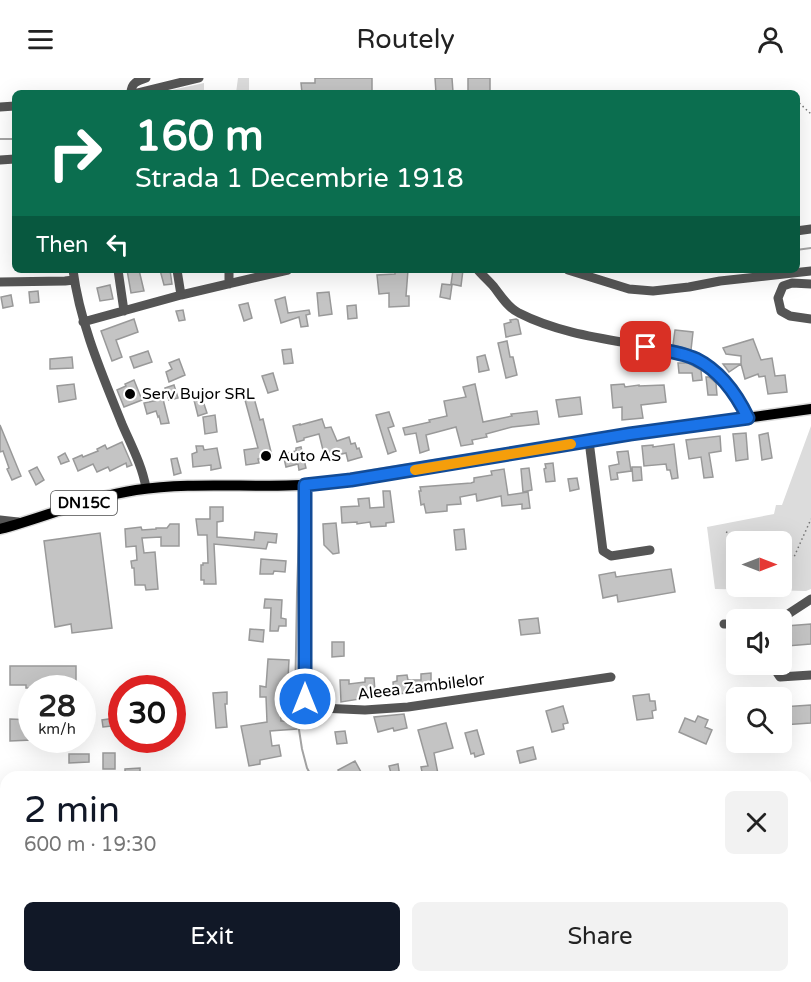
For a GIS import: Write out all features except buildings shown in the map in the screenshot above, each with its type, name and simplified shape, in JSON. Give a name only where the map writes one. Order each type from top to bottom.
[{"type":"main road","name":"DN15C","points":[[0,529],[109,495],[146,489],[305,485],[351,480],[589,441],[811,409]]},
{"type":"street","points":[[131,90],[136,81],[146,78]]},
{"type":"street","points":[[149,90],[199,78]]},
{"type":"street","points":[[118,273],[124,311]]},
{"type":"street","points":[[178,273],[182,295]]},
{"type":"street","points":[[229,273],[229,284]]},
{"type":"street","points":[[83,322],[266,273]]},
{"type":"street","points":[[481,273],[504,301],[517,312],[547,324],[592,337],[679,353],[696,359],[715,372],[739,400],[748,418]]},
{"type":"street","points":[[578,273],[630,289],[653,291],[793,273]]},
{"type":"street","points":[[0,282],[65,281],[74,275],[83,322],[143,471],[146,489]]},
{"type":"street","points":[[811,284],[792,283],[783,286],[778,298],[781,311],[790,316],[811,319]]},
{"type":"street","points":[[589,441],[603,551],[611,556],[650,550]]},
{"type":"street","name":"Aleea Zambilelor","points":[[305,485],[305,699],[315,706],[352,711],[408,707],[610,676]]},
{"type":"street","points":[[0,520],[23,522]]},
{"type":"street","points":[[792,611],[811,599]]},
{"type":"street","points":[[779,675],[780,677],[811,675]]},
{"type":"path","points":[[800,104],[811,114]]},
{"type":"path","points":[[792,556],[794,557],[811,519]]},
{"type":"shaded area","points":[[238,78],[249,78],[249,90],[236,90]]},
{"type":"shaded area","points":[[204,83],[204,90],[172,90]]},
{"type":"shaded area","points":[[811,426],[811,589],[792,591],[792,531],[726,531],[726,589],[715,589],[707,527],[774,514],[776,505],[782,505]]},
{"type":"waterway","points":[[0,139],[12,139]]},
{"type":"waterway","points":[[800,249],[811,248]]},
{"type":"waterway","points":[[300,501],[295,704],[302,749],[309,771]]},
{"type":"slow traffic","points":[[415,470],[571,444]]},
{"type":"place","name":"Serv Bujor SRL","points":[[130,394]]},
{"type":"place","name":"Auto AS","points":[[266,456]]},
{"type":"route","points":[[305,699],[305,485],[351,480],[630,434],[748,418],[739,400],[715,372],[696,359],[679,353],[646,347]]}]
